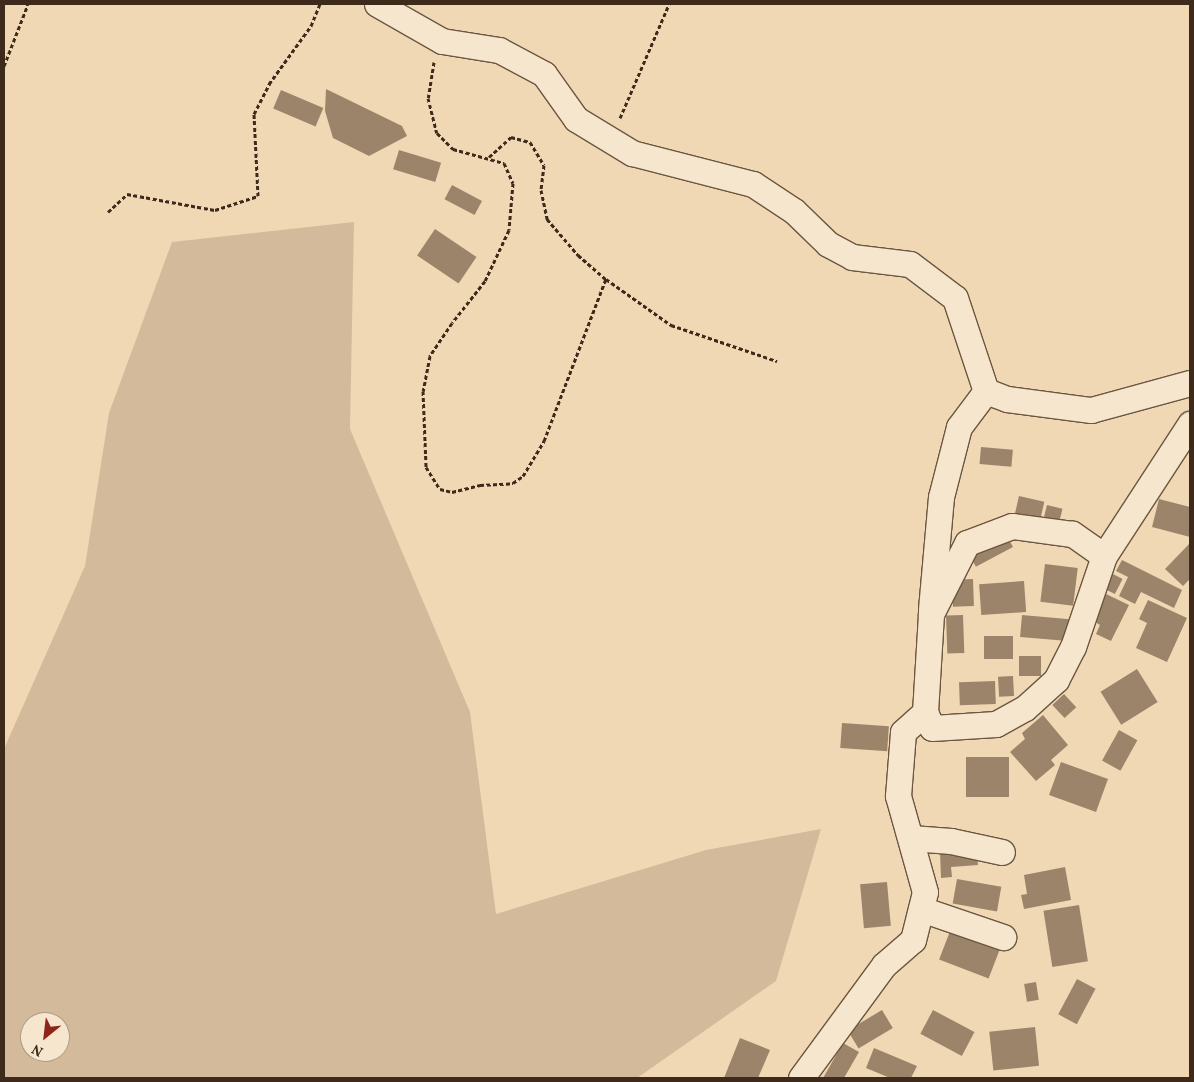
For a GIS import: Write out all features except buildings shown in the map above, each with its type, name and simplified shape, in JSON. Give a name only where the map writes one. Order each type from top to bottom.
[{"type":"street","points":[[377,4],[442,41],[499,50],[544,74],[576,119],[632,153],[753,184],[794,210],[828,244],[852,257],[910,264],[955,298],[986,391]]},
{"type":"street","points":[[986,391],[1007,398],[1091,410],[1190,383]]},
{"type":"street","points":[[986,391],[959,427],[944,488],[931,614],[925,712],[932,728],[996,724],[1025,708],[1056,680],[1073,647],[1104,556],[1190,424]]},
{"type":"street","points":[[931,614],[967,543],[1012,526],[1072,534],[1104,556]]},
{"type":"street","points":[[801,1078],[884,965],[913,940],[925,892],[898,796],[903,732],[925,712]]},
{"type":"street","points":[[911,838],[951,841],[1002,852]]},
{"type":"street","points":[[921,909],[1003,937]]},
{"type":"path","points":[[4,66],[28,4]]},
{"type":"path","points":[[108,212],[127,194],[216,210],[258,196],[254,114],[270,84],[311,26],[320,4]]},
{"type":"path","points":[[611,139],[669,4]]},
{"type":"path","points":[[442,41],[431,70],[428,98],[437,133],[453,149],[490,157],[504,163],[513,183],[509,230],[485,281],[452,322],[430,356],[423,391],[426,468],[440,489],[452,492],[480,485],[513,483],[523,476],[544,441],[606,279]]},
{"type":"path","points":[[490,157],[511,137],[530,142],[544,165],[540,190],[547,219],[578,255],[606,279],[672,325],[777,361]]},
{"type":"shaded area","points":[[354,222],[350,429],[470,712],[496,914],[706,850],[821,829],[776,981],[637,1078],[4,1078],[4,749],[85,566],[109,413],[172,242]]}]
